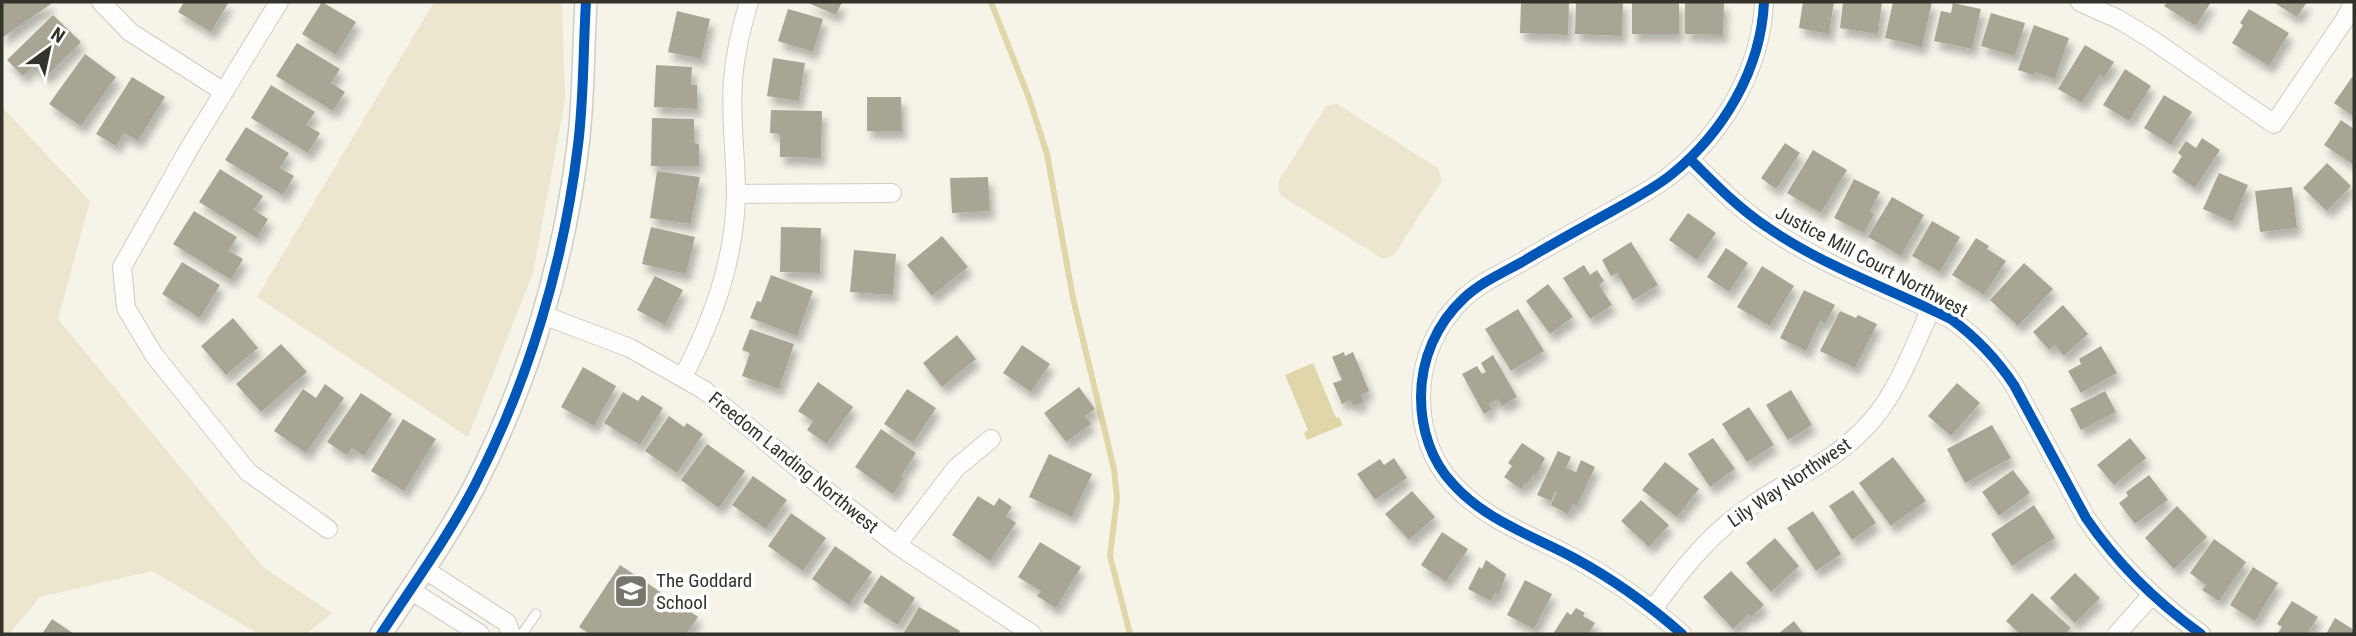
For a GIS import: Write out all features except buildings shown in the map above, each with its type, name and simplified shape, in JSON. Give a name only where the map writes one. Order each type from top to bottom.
[{"type":"street","points":[[101,2],[130,32],[224,92]]},
{"type":"street","points":[[279,2],[122,267],[126,308],[153,355],[248,472],[328,529]]},
{"type":"street","points":[[381,634],[475,485],[505,418],[543,315],[566,225],[578,147],[586,2]]},
{"type":"street","points":[[683,377],[721,290],[729,261],[736,194],[733,83],[736,52],[749,2]]},
{"type":"street","points":[[1682,634],[1613,580],[1491,516],[1453,485],[1439,467],[1430,446],[1424,427],[1421,385],[1424,363],[1432,343],[1446,317],[1464,298],[1497,276],[1644,193],[1690,159],[1728,113],[1743,84],[1754,54],[1764,2]]},
{"type":"street","points":[[2080,2],[2118,19],[2151,39],[2274,124],[2354,2]]},
{"type":"street","name":"Justice Mill Court Northwest","points":[[1690,159],[1744,210],[1797,246],[1931,309],[1970,332],[2001,365],[2014,385],[2086,518],[2116,560],[2151,596],[2201,634]]},
{"type":"street","points":[[736,194],[892,192]]},
{"type":"street","name":"Lily Way Northwest","points":[[1653,609],[1694,556],[1730,522],[1747,508],[1826,461],[1863,430],[1889,397],[1931,309]]},
{"type":"street","name":"Freedom Landing Northwest","points":[[543,315],[631,348],[704,390],[800,470],[897,545],[1032,634]]},
{"type":"street","points":[[897,545],[956,468],[991,439]]},
{"type":"street","points":[[424,569],[507,623],[511,634]]},
{"type":"street","points":[[410,590],[480,634]]},
{"type":"street","points":[[2117,634],[2151,596]]},
{"type":"lane","points":[[522,634],[536,614]]},
{"type":"shaded area","points":[[434,2],[562,2],[565,100],[533,273],[468,437],[257,297]]},
{"type":"shaded area","points":[[1337,104],[1438,168],[1442,181],[1393,256],[1383,259],[1280,195],[1278,182],[1326,106]]},
{"type":"shaded area","points":[[2,107],[90,201],[58,319],[263,567],[332,613],[306,634],[259,634],[152,571],[40,597],[9,634],[2,634]]},
{"type":"shaded area","points":[[1313,363],[1336,418],[1339,417],[1343,425],[1307,440],[1304,433],[1308,430],[1285,375]]},
{"type":"waterway","points":[[991,2],[1029,98],[1047,154],[1073,298],[1114,469],[1117,498],[1110,556],[1130,634]]},
{"type":"cycle path","points":[[381,634],[465,504],[494,445],[528,362],[564,233],[572,189],[582,92],[586,2]]},
{"type":"cycle path","points":[[1682,634],[1603,575],[1510,526],[1466,497],[1445,475],[1433,455],[1425,433],[1421,409],[1422,383],[1427,356],[1438,331],[1454,308],[1470,293],[1658,184],[1708,139],[1723,119],[1747,75],[1756,51],[1764,2]]},
{"type":"cycle path","points":[[1690,159],[1746,212],[1788,241],[1951,319],[1978,341],[2014,385],[2086,518],[2098,535],[2138,581],[2168,609],[2201,634]]},
{"type":"place","name":"The Goddard School","points":[[631,591]]}]
